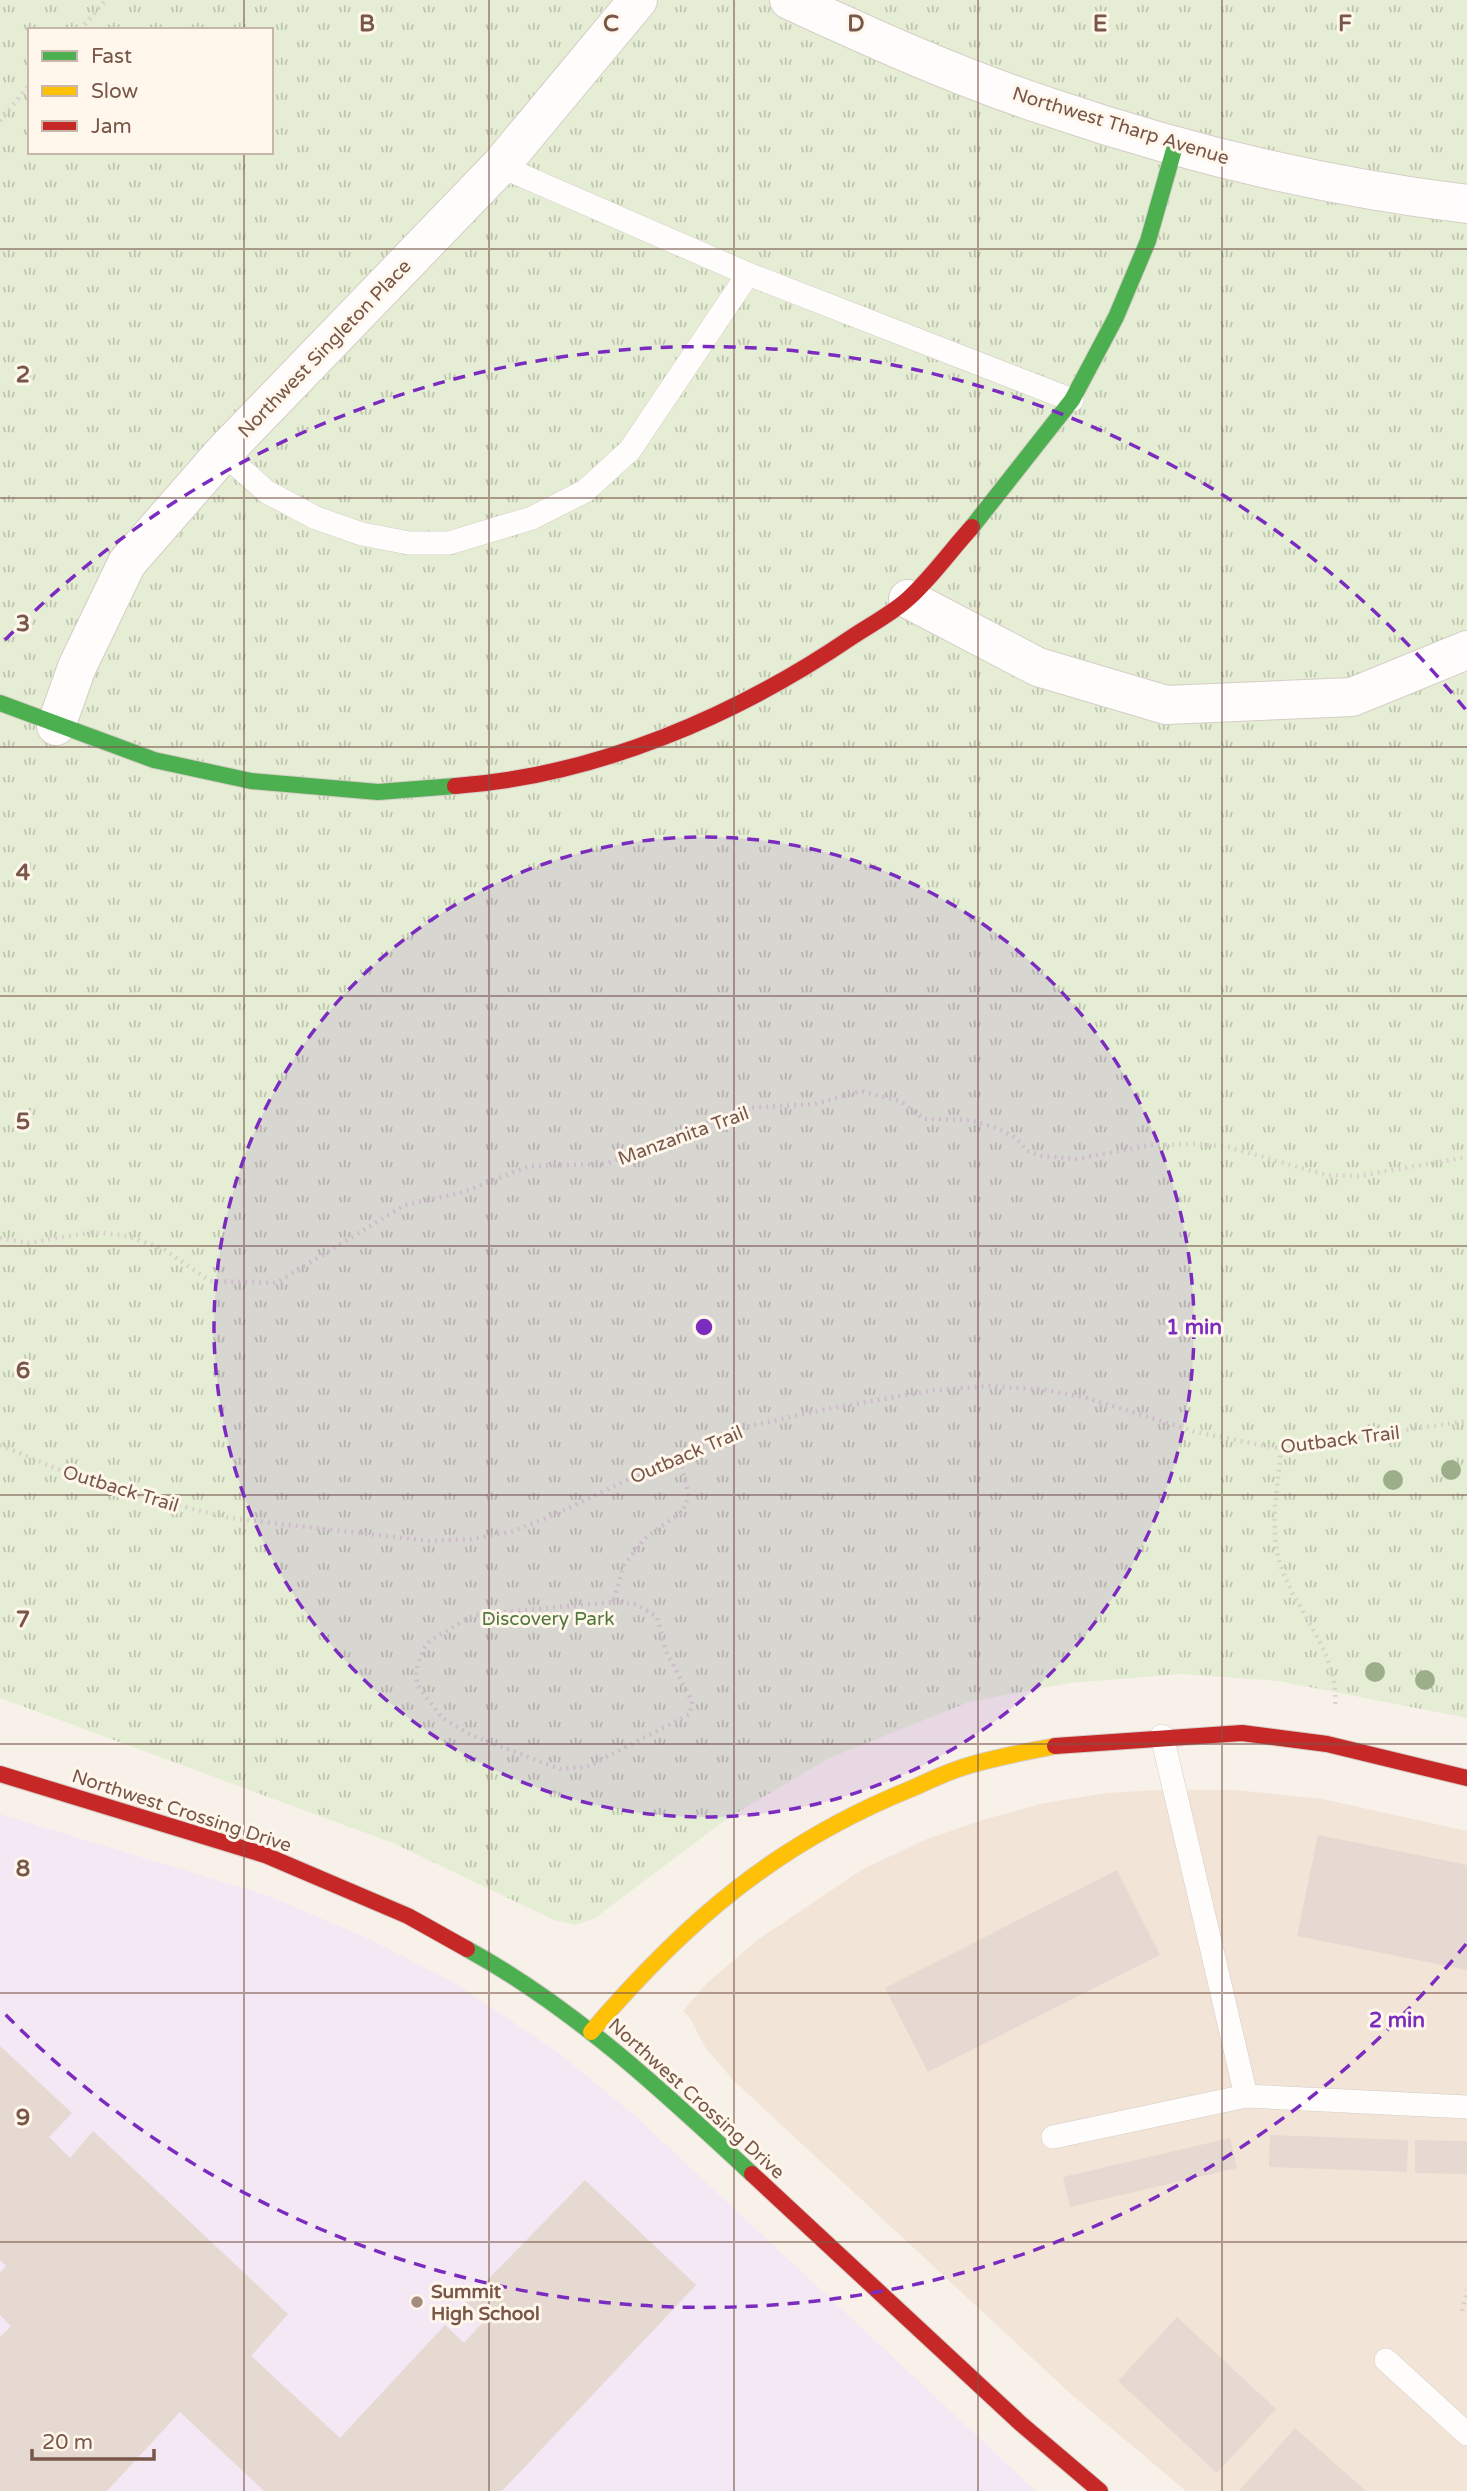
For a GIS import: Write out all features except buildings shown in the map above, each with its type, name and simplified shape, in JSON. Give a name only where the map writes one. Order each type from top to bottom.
[{"type":"street","name":"Northwest Singleton Place","points":[[57,726],[77,667],[127,562],[223,453],[500,166],[638,0]]},
{"type":"street","name":"Northwest Tharp Avenue","points":[[789,0],[905,53],[1022,97],[1175,146],[1321,180],[1467,204]]},
{"type":"street","points":[[0,703],[154,760],[251,781],[378,792],[502,783],[620,752],[716,716],[818,660],[908,598],[997,499],[1072,400],[1116,317],[1148,241],[1175,146]]},
{"type":"street","points":[[908,598],[1038,667],[1166,705],[1352,697],[1467,650]]},
{"type":"street","points":[[591,2032],[638,1977],[708,1909],[770,1861],[867,1806],[966,1766],[1063,1744],[1242,1732],[1327,1744],[1467,1778]]},
{"type":"street","name":"Northwest Crossing Drive","points":[[0,1774],[265,1856],[408,1916],[513,1974],[659,2087],[1020,2423],[1100,2491]]},
{"type":"lane","points":[[500,166],[748,274],[1072,400]]},
{"type":"lane","points":[[223,453],[267,492],[316,518],[362,534],[409,543],[449,543],[532,519],[585,491],[630,450],[748,274]]},
{"type":"lane","points":[[1162,1736],[1246,2096]]},
{"type":"lane","points":[[1054,2137],[1246,2096],[1467,2107]]},
{"type":"lane","points":[[1386,2360],[1467,2434]]},
{"type":"path","points":[[82,28],[106,0]]},
{"type":"path","points":[[0,121],[28,86]]},
{"type":"path","name":"Manzanita Trail","points":[[0,1238],[29,1243],[93,1232],[128,1236],[165,1250],[210,1281],[276,1283],[405,1205],[464,1192],[529,1166],[606,1164],[745,1108],[815,1104],[861,1091],[900,1101],[924,1119],[970,1120],[997,1128],[1016,1139],[1027,1151],[1042,1156],[1076,1159],[1151,1145],[1198,1144],[1228,1147],[1326,1175],[1358,1176],[1467,1157]]},
{"type":"path","name":"Outback Trail","points":[[0,1445],[72,1475],[127,1493],[230,1518],[429,1541],[471,1539],[511,1532],[556,1514],[678,1453],[732,1430],[827,1409],[935,1390],[989,1386],[1046,1390],[1087,1398],[1196,1432],[1281,1449],[1467,1421]]},
{"type":"path","points":[[1281,1449],[1274,1531],[1278,1559],[1315,1629],[1326,1660],[1335,1701],[1327,1744]]},
{"type":"path","points":[[613,1602],[624,1565],[645,1538],[682,1512],[689,1496],[678,1453]]},
{"type":"path","points":[[613,1602],[636,1604],[657,1617],[666,1651],[692,1701],[690,1714],[672,1726],[587,1767],[559,1769],[471,1735],[442,1718],[417,1685],[416,1671],[423,1649],[431,1640],[474,1615],[613,1602]]},
{"type":"path","points":[[1462,2311],[1467,2290]]},
{"type":"shaded area","points":[[1236,1790],[1322,1799],[1467,1831],[1467,2491],[1186,2491],[1073,2396],[732,2079],[705,2047],[690,2018],[683,2011],[707,1983],[756,1941],[863,1869],[927,1839],[1044,1803],[1107,1793]]},
{"type":"shaded area","name":"Summit High School","points":[[0,1814],[269,1896],[367,1938],[453,1982],[555,2050],[633,2114],[1036,2491],[0,2491]]},
{"type":"green space","name":"Discovery Park","points":[[0,0],[1467,0],[1467,1718],[1278,1681],[1181,1674],[1070,1683],[969,1702],[829,1758],[728,1818],[595,1918],[576,1925],[554,1920],[393,1843],[0,1698]]},
{"type":"traffic: fast","points":[[972,527],[1072,400],[1116,317],[1148,241],[1175,146]]},
{"type":"traffic: fast","points":[[0,703],[154,760],[251,781],[378,792],[455,786]]},
{"type":"traffic: fast","points":[[467,1949],[506,1972],[581,2024],[651,2082],[752,2174]]},
{"type":"traffic: slow","points":[[591,2032],[626,1992],[699,1921],[736,1889],[818,1834],[864,1810],[954,1770],[1055,1746]]},
{"type":"traffic: jam","points":[[455,786],[560,770],[612,755],[713,716],[761,692],[807,666],[903,603],[926,581],[972,527]]},
{"type":"traffic: jam","points":[[1055,1746],[1242,1733],[1327,1744],[1467,1778]]},
{"type":"traffic: jam","points":[[0,1774],[265,1855],[408,1916],[467,1949]]},
{"type":"traffic: jam","points":[[752,2174],[1020,2423],[1100,2491]]},
{"type":"place","name":"Summit High School","points":[[417,2302]]}]
